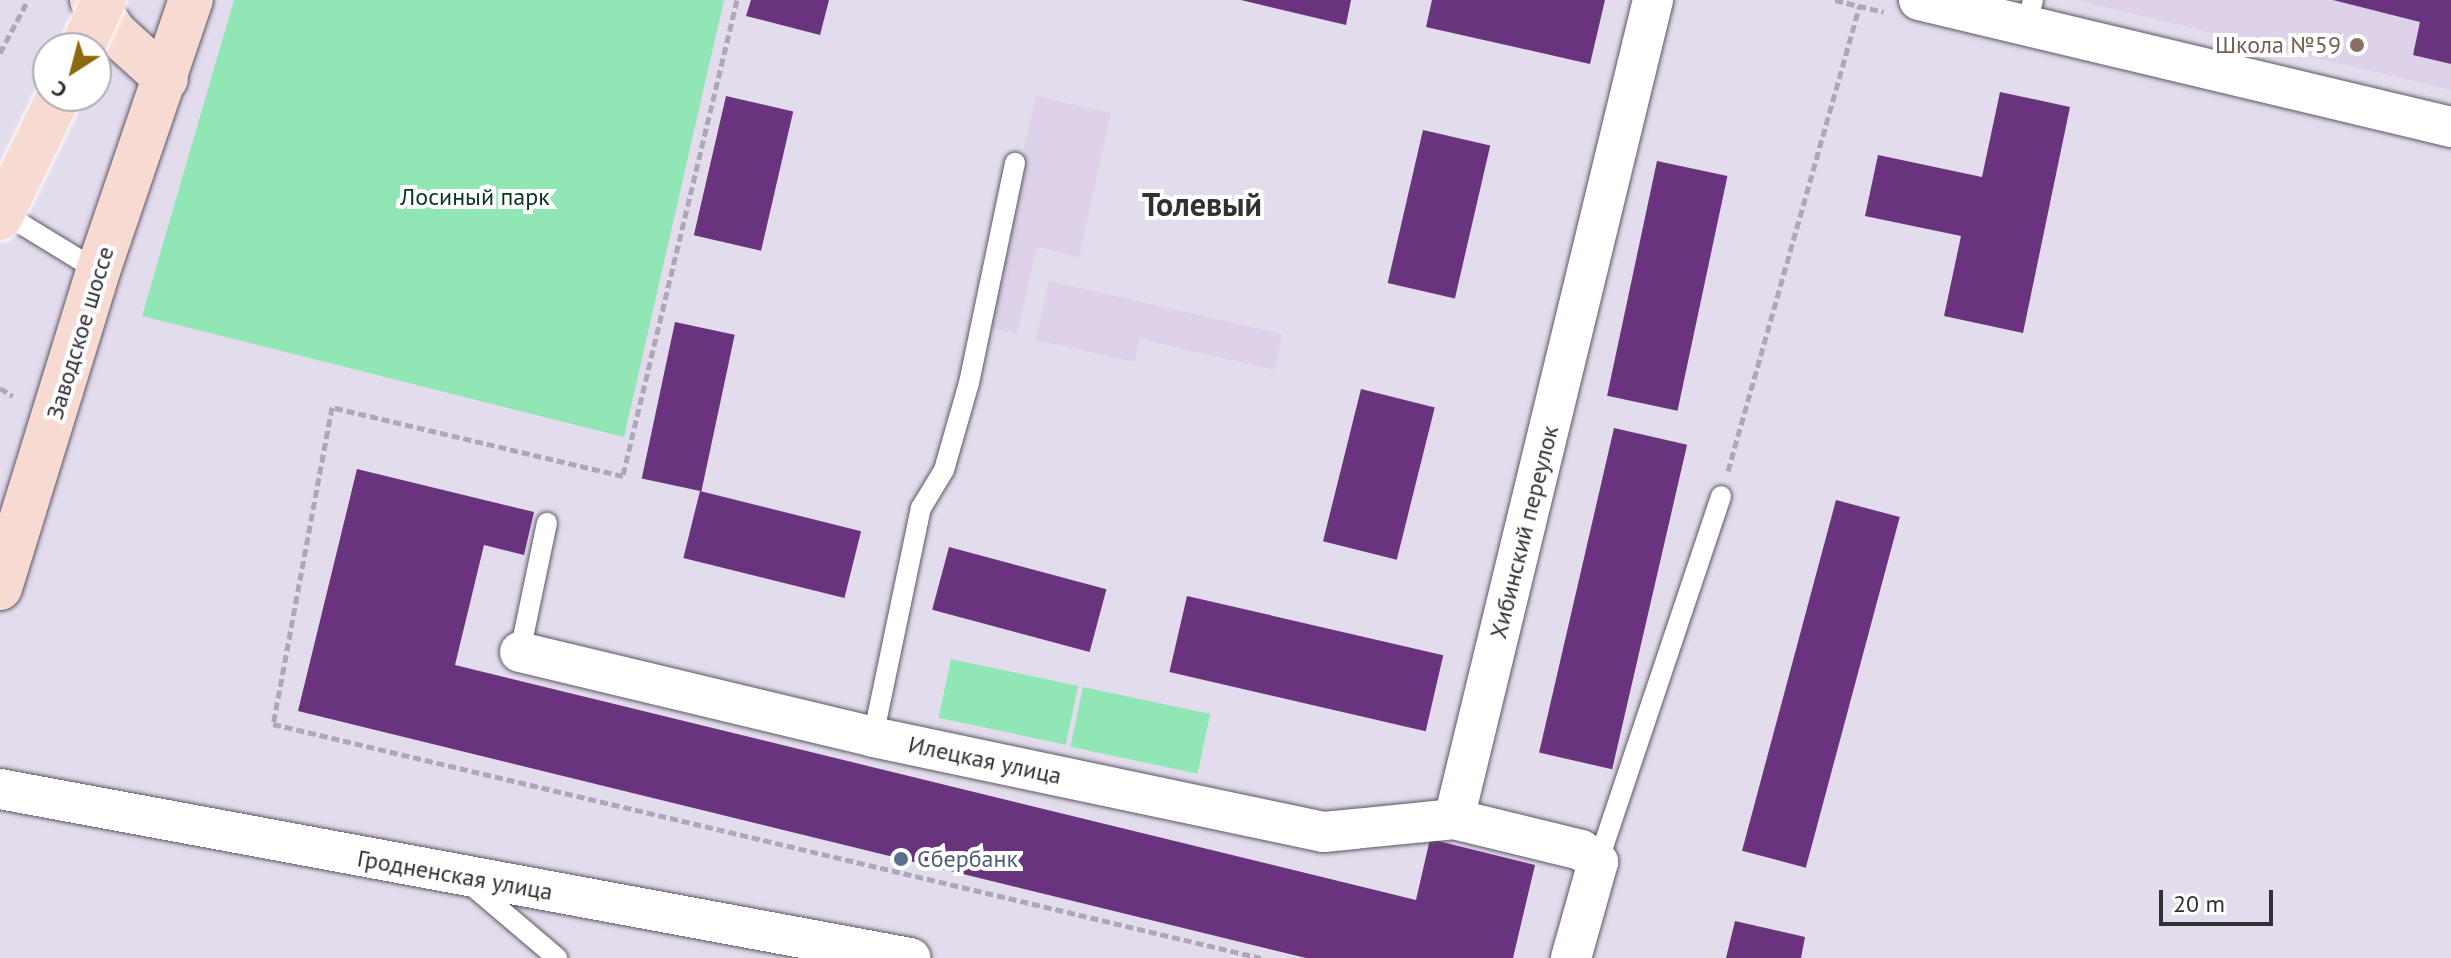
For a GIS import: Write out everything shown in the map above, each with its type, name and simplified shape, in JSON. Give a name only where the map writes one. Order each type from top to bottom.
[{"type":"main road","points":[[92,0],[114,32],[166,79]]},
{"type":"main road","points":[[89,32],[104,0]]},
{"type":"main road","name":"Заводское шоссе","points":[[0,588],[98,271],[191,0]]},
{"type":"main road","points":[[0,218],[51,112]]},
{"type":"street","name":"Хибинский переулок","points":[[1454,819],[1653,0]]},
{"type":"street","points":[[1919,0],[2030,14],[2451,127]]},
{"type":"street","name":"Илецкая улица","points":[[520,652],[873,737],[1324,832],[1454,819]]},
{"type":"street","name":"Гродненская улица","points":[[0,789],[910,958]]},
{"type":"street","points":[[1454,819],[1581,850],[1598,862],[1571,958]]},
{"type":"lane","points":[[873,737],[921,508],[944,470],[969,383],[1015,163]]},
{"type":"lane","points":[[0,211],[98,271]]},
{"type":"lane","points":[[1598,862],[1721,496]]},
{"type":"lane","points":[[520,652],[547,523]]},
{"type":"lane","points":[[462,876],[557,958]]},
{"type":"path","points":[[0,53],[28,0]]},
{"type":"path","points":[[737,0],[623,476],[332,407],[273,724],[1261,958]]},
{"type":"path","points":[[1721,496],[1860,6]]},
{"type":"shaded area","name":"Школа №59","points":[[2076,0],[2451,0],[2451,90]]},
{"type":"shaded area","points":[[1036,96],[1111,113],[1079,257],[1037,247],[1017,334],[983,326]]},
{"type":"shaded area","points":[[1049,281],[1282,334],[1275,370],[1140,339],[1135,362],[1036,340]]},
{"type":"green space","name":"Лосиный парк","points":[[234,0],[724,0],[624,437],[142,316]]},
{"type":"green space","points":[[951,659],[1078,686],[1066,745],[939,718]]},
{"type":"green space","points":[[1083,687],[1210,714],[1197,774],[1070,747]]},
{"type":"building","points":[[751,0],[829,0],[820,35],[746,16]]},
{"type":"building","points":[[1241,0],[1351,0],[1346,25]]},
{"type":"building","points":[[1432,0],[1605,0],[1590,64],[1426,27]]},
{"type":"building","points":[[2333,0],[2451,0],[2451,64],[2413,55],[2420,22]]},
{"type":"building","points":[[2000,92],[2070,107],[2023,333],[1944,316],[1961,236],[1865,216],[1878,155],[1982,177]]},
{"type":"building","points":[[726,96],[793,112],[761,251],[694,235]]},
{"type":"building","points":[[1423,130],[1490,146],[1455,298],[1388,283]]},
{"type":"building","points":[[1657,161],[1727,176],[1678,411],[1607,396]]},
{"type":"building","points":[[675,322],[735,335],[701,491],[642,479]]},
{"type":"building","points":[[1361,389],[1435,407],[1397,560],[1323,541]]},
{"type":"building","points":[[1614,428],[1687,445],[1612,769],[1539,752]]},
{"type":"building","points":[[357,469],[534,512],[524,555],[484,545],[455,665],[1416,900],[1430,839],[1535,865],[1513,958],[1306,958],[298,711]]},
{"type":"building","points":[[700,491],[861,531],[844,598],[683,558]]},
{"type":"building","points":[[1836,500],[1900,517],[1806,868],[1742,851]]},
{"type":"building","points":[[949,547],[1106,589],[1090,652],[932,610]]},
{"type":"building","points":[[1187,596],[1443,655],[1426,731],[1169,672]]},
{"type":"building","points":[[1735,921],[1805,937],[1801,958],[1726,958]]},
{"type":"place","name":"Школа №59","points":[[2357,45]]},
{"type":"place","name":"Сбербанк","points":[[901,859]]},
{"type":"district","name":"Толевый","points":[[1202,204]]}]
